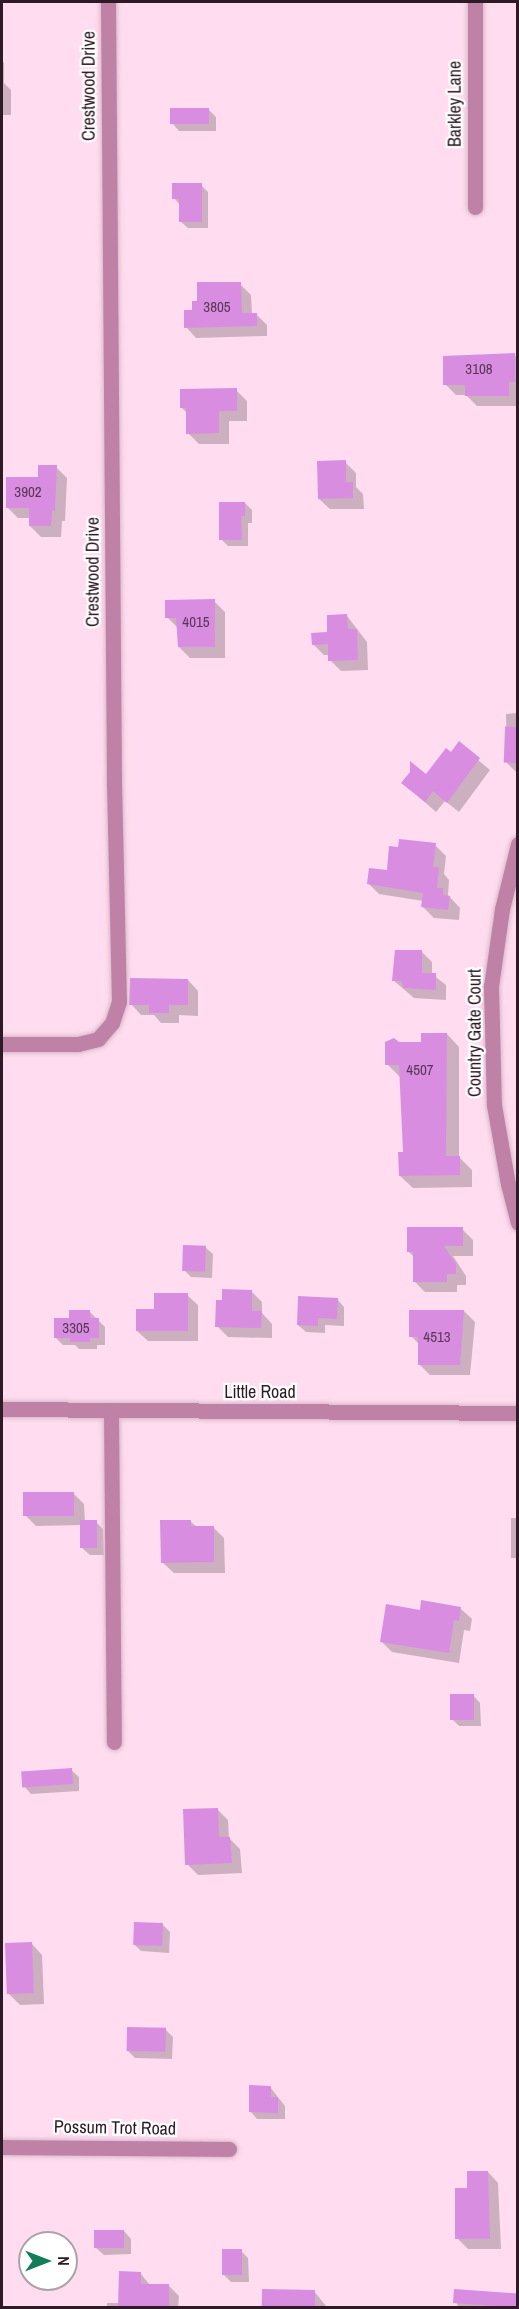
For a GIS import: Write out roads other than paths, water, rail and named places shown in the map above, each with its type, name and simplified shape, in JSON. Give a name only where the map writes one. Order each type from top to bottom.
[{"type":"street","name":"Crestwood Drive","points":[[2,1044],[78,1044],[98,1039],[112,1023],[119,1002],[114,782],[108,2]]},
{"type":"street","name":"Barkley Lane","points":[[474,207],[475,2]]},
{"type":"street","name":"Country Gate Court","points":[[518,844],[502,909],[491,986],[494,1105],[518,1223]]},
{"type":"street","name":"Little Road","points":[[2,1409],[518,1413]]},
{"type":"street","points":[[111,1410],[114,1742]]},
{"type":"street","name":"Possum Trot Road","points":[[2,2147],[229,2149]]}]
